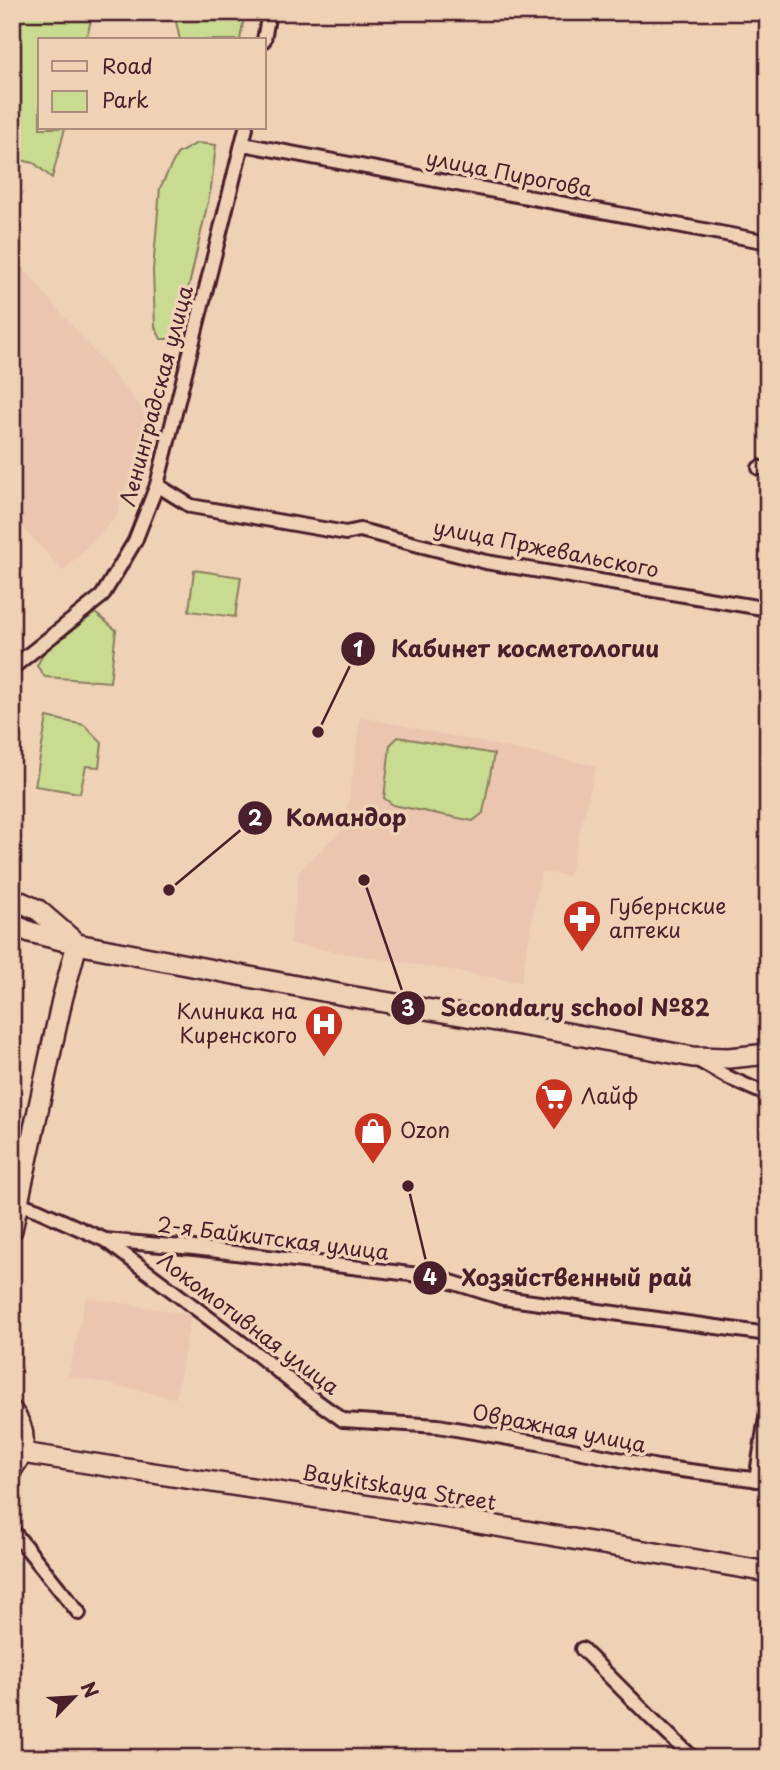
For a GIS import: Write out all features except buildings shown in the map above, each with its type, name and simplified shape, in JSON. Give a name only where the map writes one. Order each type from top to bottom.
[{"type":"main road","points":[[12,898],[38,910],[77,944]]},
{"type":"main road","points":[[12,924],[30,932],[77,944],[693,1057],[729,1058],[768,1054]]},
{"type":"main road","points":[[12,1230],[64,991],[77,944]]},
{"type":"main road","points":[[12,1411],[23,1432],[17,1461]]},
{"type":"main road","name":"Baykitskaya Street","points":[[17,1461],[463,1521],[768,1572]]},
{"type":"street","points":[[264,38],[269,12]]},
{"type":"street","name":"Ленинградская улица","points":[[12,668],[102,596],[135,541],[157,485],[246,130]]},
{"type":"street","name":"улица Пирогова","points":[[243,144],[768,242]]},
{"type":"street","name":"улица Пржевальского","points":[[157,485],[191,506],[346,533],[360,530],[486,562],[768,609]]},
{"type":"street","points":[[693,1057],[729,1078],[768,1095]]},
{"type":"street","name":"Локомотивная улица","points":[[18,1203],[105,1240],[343,1420]]},
{"type":"street","name":"2-я Байкитская улица","points":[[105,1240],[435,1277],[503,1297],[768,1334]]},
{"type":"street","points":[[762,1481],[768,1405]]},
{"type":"street","name":"Овражная улица","points":[[343,1420],[438,1426],[658,1467],[762,1481]]},
{"type":"street","points":[[12,1530],[79,1613]]},
{"type":"street","points":[[582,1649],[693,1758]]},
{"type":"shaded area","points":[[12,238],[19,246],[22,267],[150,418],[116,517],[63,571],[12,516]]},
{"type":"shaded area","points":[[361,717],[596,766],[569,876],[541,872],[521,982],[290,944],[299,872],[345,826]]},
{"type":"shaded area","points":[[86,1297],[191,1315],[176,1398],[68,1376]]},
{"type":"green space","points":[[12,12],[93,12],[86,38],[38,38],[38,130],[64,130],[52,178],[34,163],[12,158]]},
{"type":"green space","points":[[174,12],[245,12],[240,38],[180,38]]},
{"type":"green space","points":[[197,143],[216,145],[211,188],[177,339],[161,339],[155,327],[153,270],[160,188],[177,154]]},
{"type":"green space","points":[[194,570],[241,577],[235,617],[189,611]]},
{"type":"green space","points":[[95,613],[116,630],[110,682],[45,677],[37,666],[44,652]]},
{"type":"green space","points":[[47,717],[84,725],[102,743],[99,767],[86,766],[80,793],[35,786]]},
{"type":"green space","points":[[398,737],[494,754],[483,813],[473,821],[393,805],[384,798],[390,745]]},
{"type":"place","name":"Кабинет косметологии","points":[[318,732]]},
{"type":"place","name":"Secondary school №82","points":[[364,880]]},
{"type":"place","name":"Командор","points":[[169,890]]},
{"type":"place","name":"Губернские аптеки","points":[[582,953]]},
{"type":"place","name":"Клиника на Киренского","points":[[324,1058]]},
{"type":"place","name":"Лайф","points":[[554,1131]]},
{"type":"place","name":"Ozon","points":[[373,1165]]},
{"type":"place","name":"Хозяйственный рай","points":[[408,1186]]}]
